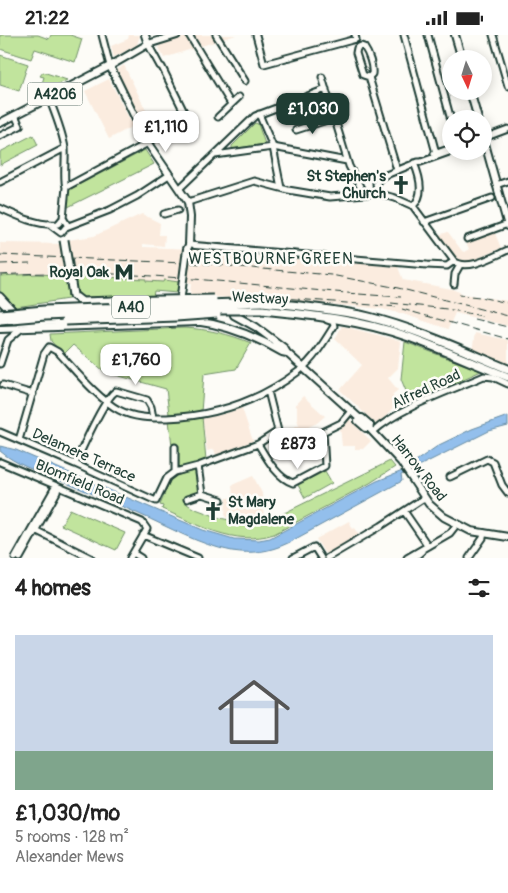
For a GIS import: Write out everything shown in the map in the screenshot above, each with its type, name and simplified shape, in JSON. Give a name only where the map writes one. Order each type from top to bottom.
[{"type":"highway","name":"A40","points":[[62,236],[73,295],[82,302],[195,299],[263,306]]},
{"type":"highway","name":"A40","points":[[21,325],[65,321],[176,317],[263,306]]},
{"type":"highway","name":"Westway","points":[[0,314],[54,310],[263,306],[316,308],[368,317],[416,332],[508,369]]},
{"type":"highway","name":"Westway","points":[[0,319],[263,306],[323,316],[386,330],[508,377]]},
{"type":"main road","points":[[145,35],[148,44]]},
{"type":"main road","name":"A4206","points":[[0,123],[110,66],[148,44],[177,35]]},
{"type":"main road","points":[[455,35],[459,50]]},
{"type":"main road","points":[[110,66],[147,143],[180,188],[185,207],[190,249],[183,295]]},
{"type":"main road","points":[[489,160],[508,225]]},
{"type":"main road","name":"Harrow Road","points":[[225,326],[231,322],[233,315],[256,327],[284,348],[287,353],[351,411],[368,423],[371,430],[403,465],[424,498],[437,512],[471,531],[508,537]]},
{"type":"main road","name":"Harrow Road","points":[[187,319],[225,326],[287,353]]},
{"type":"main road","name":"Harrow Road","points":[[0,329],[21,325],[198,322]]},
{"type":"street","points":[[102,35],[110,66]]},
{"type":"street","points":[[189,35],[230,103]]},
{"type":"street","points":[[216,35],[245,81]]},
{"type":"street","points":[[256,35],[264,64],[355,37]]},
{"type":"street","points":[[404,35],[436,153]]},
{"type":"street","points":[[428,35],[448,110]]},
{"type":"street","points":[[493,35],[508,86]]},
{"type":"street","points":[[66,187],[188,120],[162,67],[148,44]]},
{"type":"street","points":[[369,77],[363,75],[356,53],[356,49],[361,46],[366,50],[372,69],[372,74],[369,77],[397,170]]},
{"type":"street","points":[[322,77],[347,161],[364,194]]},
{"type":"street","points":[[180,188],[255,116],[326,89]]},
{"type":"street","points":[[218,117],[230,103],[239,97]]},
{"type":"street","points":[[0,208],[30,220],[49,224],[58,224],[63,219],[66,187],[64,184],[66,176],[65,148],[49,98]]},
{"type":"street","points":[[259,114],[273,147],[281,188]]},
{"type":"street","points":[[0,136],[20,126],[15,115]]},
{"type":"street","points":[[296,130],[324,121]]},
{"type":"street","points":[[492,136],[508,129]]},
{"type":"street","points":[[214,155],[273,147],[347,161]]},
{"type":"street","points":[[0,182],[65,148]]},
{"type":"street","points":[[416,163],[420,159],[442,152]]},
{"type":"street","points":[[377,193],[376,183],[378,179],[442,154]]},
{"type":"street","points":[[413,207],[418,201],[420,187],[416,163]]},
{"type":"street","points":[[49,224],[62,236],[68,225],[110,210],[137,196],[170,175]]},
{"type":"street","points":[[66,176],[72,184]]},
{"type":"street","points":[[164,214],[254,181],[330,197],[377,193],[396,198],[413,207],[454,261],[460,265],[471,265],[508,250]]},
{"type":"street","points":[[496,185],[508,181]]},
{"type":"street","points":[[424,222],[492,197]]},
{"type":"street","points":[[501,201],[508,198]]},
{"type":"street","points":[[63,219],[68,225]]},
{"type":"street","points":[[467,239],[508,225]]},
{"type":"street","points":[[189,245],[440,266],[447,266],[454,261]]},
{"type":"street","points":[[454,284],[455,274],[460,265]]},
{"type":"street","points":[[0,296],[2,302],[11,310]]},
{"type":"street","points":[[19,439],[44,354],[50,347],[58,352],[107,402],[124,412],[152,418],[208,413],[244,402],[268,391],[303,366],[321,347],[334,324],[331,321],[302,318]]},
{"type":"street","points":[[0,364],[8,339],[21,325]]},
{"type":"street","points":[[0,329],[8,339]]},
{"type":"street","name":"Alfred Road","points":[[371,430],[410,408],[484,376],[492,377],[508,384]]},
{"type":"street","points":[[3,385],[33,394]]},
{"type":"street","points":[[75,464],[97,417],[112,393],[116,391],[145,398],[151,407],[152,418]]},
{"type":"street","points":[[175,447],[175,472],[198,466],[258,444],[279,429],[268,391]]},
{"type":"street","points":[[300,443],[341,423],[351,411]]},
{"type":"street","points":[[258,444],[272,465],[283,477],[290,483],[293,483],[325,466],[324,431]]},
{"type":"street","name":"Delamere Terrace","points":[[0,432],[157,501],[167,478],[175,472]]},
{"type":"street","points":[[450,477],[487,459],[492,462],[502,485],[508,493]]},
{"type":"street","name":"Blomfield Road","points":[[0,463],[137,519],[145,524],[147,529],[143,535]]},
{"type":"street","points":[[198,466],[202,494]]},
{"type":"street","points":[[16,558],[57,492],[58,487]]},
{"type":"street","points":[[187,499],[202,494],[221,500]]},
{"type":"street","points":[[327,558],[424,498]]},
{"type":"street","points":[[404,511],[428,546]]},
{"type":"street","points":[[407,558],[450,533],[457,524]]},
{"type":"street","points":[[20,558],[34,529]]},
{"type":"street","points":[[34,529],[91,558]]},
{"type":"street","points":[[469,558],[483,538],[484,533]]},
{"type":"street","points":[[141,558],[132,555],[143,535],[198,558]]},
{"type":"street","points":[[414,558],[428,546]]},
{"type":"street","points":[[294,558],[314,547],[321,558]]},
{"type":"shaded area","points":[[129,35],[140,35],[137,45],[114,57],[111,46],[128,39]]},
{"type":"shaded area","points":[[193,35],[236,35],[164,58],[158,45]]},
{"type":"shaded area","points":[[124,65],[157,133],[149,137],[118,75],[117,70]]},
{"type":"shaded area","points":[[109,79],[133,126],[109,139],[85,91]]},
{"type":"shaded area","points":[[142,214],[160,223],[159,235],[165,235],[164,246],[143,244],[143,247],[195,249],[398,267],[403,280],[452,289],[464,294],[508,301],[508,326],[455,313],[448,329],[382,309],[297,301],[190,296],[191,283],[164,280],[163,282],[146,281],[146,279],[80,275],[37,274],[0,276],[0,243],[68,244],[68,240],[94,236]]},
{"type":"shaded area","points":[[494,231],[501,248],[468,263],[456,258],[438,235],[448,232],[464,252],[469,249],[466,242]]},
{"type":"shaded area","points":[[342,326],[401,341],[398,368],[388,378],[398,390],[392,395],[399,403],[377,425],[340,390],[362,365],[335,339]]},
{"type":"shaded area","points":[[475,333],[508,340],[508,365],[472,351]]},
{"type":"shaded area","points":[[303,396],[325,416],[317,423],[304,429],[305,432],[298,435],[296,431],[290,434],[288,429],[299,425],[297,407],[295,405]]},
{"type":"shaded area","points":[[242,408],[253,441],[216,455],[214,449],[207,451],[202,417],[220,415]]},
{"type":"shaded area","points":[[349,419],[371,441],[363,449],[355,449],[355,446],[342,446],[340,427]]},
{"type":"shaded area","points":[[253,476],[262,493],[264,517],[253,519],[253,523],[243,523],[227,519],[225,514],[226,502],[227,498],[233,497],[232,485]]},
{"type":"shaded area","points":[[349,521],[353,529],[355,528],[359,534],[326,554],[316,539]]},
{"type":"green space","points":[[0,35],[38,35],[49,39],[51,35],[70,35],[82,39],[75,62],[35,49],[31,59],[0,49]]},
{"type":"green space","points":[[0,55],[28,64],[19,91],[0,85]]},
{"type":"green space","points":[[43,72],[67,80],[32,98],[35,89],[40,90],[44,77],[40,76]]},
{"type":"green space","points":[[255,123],[258,124],[265,144],[232,149],[232,146]]},
{"type":"green space","points":[[33,135],[38,145],[0,165],[0,152]]},
{"type":"green space","points":[[145,150],[154,164],[66,208],[68,192],[71,189]]},
{"type":"green space","points":[[37,274],[179,282],[177,293],[154,291],[153,297],[81,297],[16,307],[0,291],[0,276]]},
{"type":"green space","points":[[184,328],[202,329],[251,343],[236,369],[204,374],[201,412],[169,414],[166,389],[105,372],[73,345],[63,355],[51,341],[50,334]]},
{"type":"green space","points":[[405,342],[481,371],[411,403],[401,379]]},
{"type":"green space","points":[[202,417],[206,460],[181,468],[179,467],[179,445],[172,446],[169,420]]},
{"type":"green space","points":[[390,461],[395,467],[370,483],[274,534],[259,537],[245,538],[216,532],[162,509],[163,506],[160,505],[171,478],[197,469],[200,493],[186,498],[187,504],[220,518],[243,523],[268,521]]},
{"type":"green space","points":[[325,471],[332,483],[305,498],[298,485]]},
{"type":"green space","points":[[70,509],[125,533],[116,550],[61,525]]},
{"type":"water","points":[[508,416],[508,426],[489,431],[401,475],[402,481],[288,543],[267,550],[253,552],[232,551],[208,545],[26,467],[0,451],[0,446],[16,450],[203,530],[234,539],[259,540],[270,538],[377,481],[400,472],[439,445],[472,429]]},
{"type":"tunnel","points":[[324,121],[330,120]]},
{"type":"railway","points":[[0,255],[206,264],[331,275],[398,288],[508,316]]},
{"type":"railway","points":[[0,264],[30,263]]},
{"type":"railway","points":[[0,275],[50,273],[151,276],[401,297]]},
{"type":"railway","points":[[244,295],[398,307]]},
{"type":"railway","points":[[459,295],[508,303]]},
{"type":"railway","points":[[391,303],[447,309],[482,316]]},
{"type":"railway","points":[[402,309],[508,339]]},
{"type":"railway","points":[[474,319],[508,327]]},
{"type":"place","name":"St Stephen's Church","points":[[401,185]]},
{"type":"place","name":"Royal Oak","points":[[124,272]]},
{"type":"place","name":"St Mary Magdalene","points":[[213,511]]},
{"type":"district","name":"WESTBOURNE GREEN","points":[[271,258]]}]
